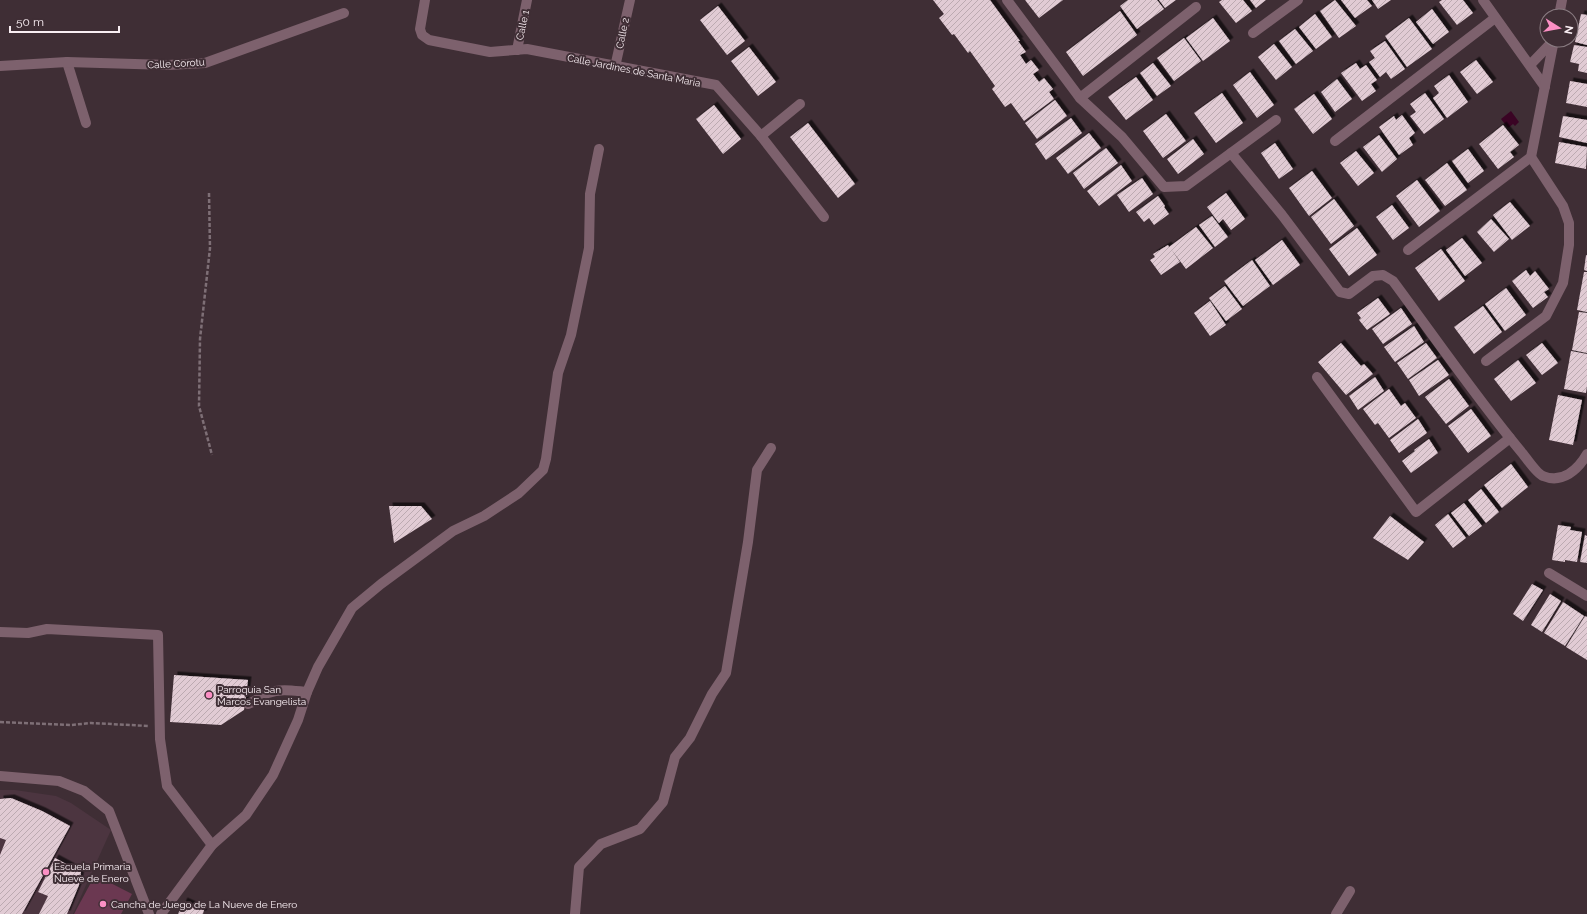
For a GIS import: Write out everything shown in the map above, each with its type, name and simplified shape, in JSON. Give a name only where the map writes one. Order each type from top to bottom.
[{"type":"street","name":"Calle Jardines de Santa Maria","points":[[425,0],[420,29],[422,36],[429,40],[490,52],[527,49],[615,67],[716,85],[761,136],[824,217]]},
{"type":"street","name":"Calle 1","points":[[517,50],[528,0]]},
{"type":"street","name":"Calle 2","points":[[615,67],[630,0]]},
{"type":"street","points":[[1007,0],[1080,98],[1122,137],[1164,187],[1186,186],[1276,120]]},
{"type":"street","points":[[1253,33],[1298,0]]},
{"type":"street","points":[[1483,0],[1545,86]]},
{"type":"street","points":[[1080,98],[1196,7]]},
{"type":"street","name":"Calle Corotu","points":[[0,66],[67,62],[168,65],[205,63],[344,13]]},
{"type":"street","points":[[1335,141],[1496,18]]},
{"type":"street","points":[[1530,65],[1546,48]]},
{"type":"street","points":[[1408,250],[1531,157],[1552,48]]},
{"type":"street","points":[[67,62],[86,123]]},
{"type":"street","points":[[761,136],[800,104]]},
{"type":"street","points":[[161,914],[212,845],[246,815],[274,775],[298,720],[307,692],[318,667],[352,608],[380,584],[453,531],[484,516],[519,493],[543,470],[546,459],[558,373],[571,335],[589,248],[590,194],[599,149]]},
{"type":"street","points":[[1231,153],[1282,215],[1340,292],[1349,294],[1373,276],[1383,275],[1393,281],[1510,438],[1541,476],[1552,479],[1567,475],[1580,466],[1587,454]]},
{"type":"street","points":[[1486,361],[1546,316],[1563,283],[1569,245],[1569,223],[1563,206],[1531,157]]},
{"type":"street","points":[[1317,377],[1416,512],[1510,438]]},
{"type":"street","points":[[574,914],[579,867],[601,844],[640,829],[664,802],[675,757],[690,738],[712,694],[726,673],[748,542],[757,470],[771,448]]},
{"type":"street","points":[[1548,573],[1587,596]]},
{"type":"street","points":[[0,632],[28,633],[47,629],[158,635],[160,739],[166,786],[212,845]]},
{"type":"street","points":[[248,704],[256,702],[268,693],[286,689],[307,692]]},
{"type":"street","points":[[0,776],[59,781],[84,791],[109,811],[149,914]]},
{"type":"street","points":[[1336,914],[1350,891]]},
{"type":"path","points":[[209,193],[210,248],[200,339],[199,406],[212,455]]},
{"type":"path","points":[[0,722],[71,725],[91,723],[160,727]]},
{"type":"shaded area","points":[[1511,111],[1519,122],[1515,126],[1513,124],[1508,128],[1501,119]]},
{"type":"shaded area","name":"Escuela Primaria Nueve de Enero","points":[[0,790],[15,790],[56,796],[71,803],[111,830],[73,914],[0,914]]},
{"type":"shaded area","name":"Cancha de Juego de La Nueve de Enero","points":[[95,875],[132,894],[121,914],[74,914]]},
{"type":"building","points":[[933,0],[990,0],[1020,41],[1018,41],[1026,52],[1020,55],[1026,64],[1031,60],[1039,70],[1033,74],[1039,82],[1044,78],[1053,89],[1049,92],[1054,99],[1024,121],[1011,103],[1005,107],[992,89],[995,86],[970,51],[968,53],[954,34],[952,35],[939,18],[944,14]]},
{"type":"building","points":[[1025,0],[1063,0],[1039,18]]},
{"type":"building","points":[[1128,0],[1157,0],[1164,9],[1137,29],[1120,6]]},
{"type":"building","points":[[1159,0],[1176,0],[1165,8]]},
{"type":"building","points":[[1222,0],[1243,0],[1252,11],[1236,23],[1219,2]]},
{"type":"building","points":[[1250,0],[1266,0],[1256,8]]},
{"type":"building","points":[[1335,0],[1356,26],[1339,38],[1320,11]]},
{"type":"building","points":[[1341,0],[1367,0],[1372,6],[1355,18]]},
{"type":"building","points":[[1372,0],[1391,0],[1378,9]]},
{"type":"building","points":[[1442,0],[1463,0],[1473,13],[1457,25],[1439,2]]},
{"type":"building","points":[[718,6],[745,41],[727,55],[700,20]]},
{"type":"building","points":[[1432,9],[1449,32],[1433,44],[1416,22]]},
{"type":"building","points":[[1120,11],[1137,35],[1083,76],[1066,52]]},
{"type":"building","points":[[1315,14],[1332,37],[1316,49],[1299,27]]},
{"type":"building","points":[[1581,14],[1587,15],[1587,45],[1579,43],[1579,23]]},
{"type":"building","points":[[1213,18],[1230,41],[1203,61],[1186,38]]},
{"type":"building","points":[[1409,18],[1432,49],[1407,67],[1385,36]]},
{"type":"building","points":[[1295,29],[1313,51],[1296,64],[1279,41]]},
{"type":"building","points":[[1184,38],[1201,61],[1174,81],[1157,58]]},
{"type":"building","points":[[1385,41],[1405,69],[1391,79],[1386,72],[1380,77],[1369,62],[1375,58],[1370,51]]},
{"type":"building","points":[[1274,44],[1292,67],[1276,80],[1258,57]]},
{"type":"building","points":[[1579,46],[1587,47],[1587,73],[1578,71],[1579,64],[1570,62],[1573,48],[1579,48]]},
{"type":"building","points":[[749,47],[776,82],[758,96],[731,61]]},
{"type":"building","points":[[1476,60],[1493,82],[1477,94],[1460,72]]},
{"type":"building","points":[[1153,63],[1171,86],[1157,96],[1140,73]]},
{"type":"building","points":[[1356,63],[1360,69],[1366,65],[1377,80],[1371,84],[1376,91],[1362,101],[1341,73]]},
{"type":"building","points":[[1250,72],[1274,105],[1257,118],[1233,85]]},
{"type":"building","points":[[1449,75],[1468,102],[1447,118],[1433,98],[1439,93],[1434,86]]},
{"type":"building","points":[[1136,77],[1153,100],[1126,120],[1108,97]]},
{"type":"building","points":[[1337,79],[1352,99],[1335,112],[1321,92]]},
{"type":"building","points":[[1570,81],[1587,84],[1587,107],[1566,103]]},
{"type":"building","points":[[1222,93],[1243,123],[1216,143],[1194,113]]},
{"type":"building","points":[[1425,93],[1444,119],[1424,134],[1410,116],[1416,112],[1410,104]]},
{"type":"building","points":[[1314,94],[1332,119],[1313,134],[1294,109]]},
{"type":"building","points":[[1055,100],[1067,116],[1037,139],[1025,123]]},
{"type":"building","points":[[714,105],[741,139],[723,154],[696,119]]},
{"type":"building","points":[[1166,114],[1186,141],[1163,158],[1143,131]]},
{"type":"building","points":[[1402,115],[1415,133],[1409,138],[1413,145],[1399,155],[1379,127],[1394,116],[1396,120]]},
{"type":"building","points":[[1563,116],[1587,120],[1587,143],[1559,137]]},
{"type":"building","points":[[1071,118],[1082,133],[1046,160],[1035,144]]},
{"type":"building","points":[[808,123],[855,184],[838,198],[790,137]]},
{"type":"building","points":[[1503,125],[1519,145],[1510,152],[1514,157],[1498,169],[1479,144]]},
{"type":"building","points":[[1089,133],[1101,148],[1068,174],[1056,158]]},
{"type":"building","points":[[1379,135],[1397,159],[1382,172],[1363,147]]},
{"type":"building","points":[[1193,139],[1204,154],[1178,174],[1167,159]]},
{"type":"building","points":[[1559,142],[1587,147],[1586,169],[1555,163]]},
{"type":"building","points":[[1275,143],[1293,169],[1279,179],[1261,153]]},
{"type":"building","points":[[1106,148],[1118,163],[1084,189],[1073,173]]},
{"type":"building","points":[[1468,149],[1484,171],[1468,183],[1452,161]]},
{"type":"building","points":[[1356,151],[1374,173],[1358,186],[1340,163]]},
{"type":"building","points":[[1447,163],[1467,190],[1445,206],[1425,180]]},
{"type":"building","points":[[1121,165],[1132,181],[1099,206],[1087,191]]},
{"type":"building","points":[[1312,171],[1332,198],[1309,216],[1289,188]]},
{"type":"building","points":[[1142,178],[1153,194],[1129,212],[1117,195]]},
{"type":"building","points":[[1417,180],[1440,211],[1419,227],[1396,196]]},
{"type":"building","points":[[1226,193],[1245,219],[1231,230],[1223,219],[1219,223],[1207,207]]},
{"type":"building","points":[[1158,196],[1169,214],[1154,225],[1149,218],[1144,222],[1136,212]]},
{"type":"building","points":[[1334,199],[1354,226],[1331,244],[1311,217]]},
{"type":"building","points":[[1510,202],[1530,226],[1512,240],[1493,215]]},
{"type":"building","points":[[1392,205],[1409,228],[1393,240],[1376,217]]},
{"type":"building","points":[[1212,216],[1228,237],[1215,247],[1199,225]]},
{"type":"building","points":[[1491,219],[1509,239],[1494,252],[1477,232]]},
{"type":"building","points":[[1196,227],[1213,248],[1186,269],[1171,249],[1180,262],[1161,275],[1150,260],[1155,257],[1153,254],[1168,245],[1169,247]]},
{"type":"building","points":[[1357,228],[1377,255],[1349,276],[1329,249]]},
{"type":"building","points":[[1462,238],[1482,263],[1465,276],[1446,250]]},
{"type":"building","points":[[1282,240],[1300,265],[1273,285],[1255,260]]},
{"type":"building","points":[[1441,249],[1465,281],[1439,301],[1415,268]]},
{"type":"building","points":[[1587,255],[1587,271],[1584,270]]},
{"type":"building","points":[[1252,260],[1270,286],[1243,306],[1224,281]]},
{"type":"building","points":[[1526,270],[1530,276],[1535,271],[1549,289],[1544,292],[1548,297],[1533,308],[1512,281]]},
{"type":"building","points":[[1584,272],[1587,272],[1587,312],[1577,310]]},
{"type":"building","points":[[1225,286],[1242,309],[1226,321],[1209,298]]},
{"type":"building","points":[[1506,288],[1526,315],[1505,331],[1485,304]]},
{"type":"building","points":[[1378,298],[1390,314],[1367,330],[1359,320],[1361,318],[1357,313]]},
{"type":"building","points":[[1210,301],[1226,325],[1210,336],[1194,313]]},
{"type":"building","points":[[1483,306],[1502,332],[1474,354],[1454,327]]},
{"type":"building","points":[[1401,308],[1412,324],[1383,344],[1372,329]]},
{"type":"building","points":[[1579,312],[1587,313],[1587,353],[1572,350]]},
{"type":"building","points":[[1414,326],[1424,342],[1395,362],[1384,347]]},
{"type":"building","points":[[1341,343],[1361,366],[1364,364],[1373,374],[1346,395],[1318,362]]},
{"type":"building","points":[[1426,343],[1437,358],[1408,379],[1397,363]]},
{"type":"building","points":[[1542,343],[1558,363],[1542,375],[1526,355]]},
{"type":"building","points":[[1571,351],[1587,354],[1586,393],[1564,389]]},
{"type":"building","points":[[1438,360],[1449,375],[1419,396],[1409,380]]},
{"type":"building","points":[[1518,360],[1536,383],[1511,401],[1494,379]]},
{"type":"building","points":[[1375,377],[1384,391],[1358,410],[1349,396]]},
{"type":"building","points":[[1449,379],[1469,406],[1446,424],[1425,397]]},
{"type":"building","points":[[1389,389],[1401,406],[1405,403],[1416,418],[1389,438],[1378,423],[1375,425],[1363,409]]},
{"type":"building","points":[[1558,395],[1582,400],[1573,445],[1549,440]]},
{"type":"building","points":[[1471,409],[1491,436],[1468,453],[1448,426]]},
{"type":"building","points":[[1418,419],[1427,433],[1399,453],[1390,440]]},
{"type":"building","points":[[1429,439],[1438,453],[1411,473],[1402,461]]},
{"type":"building","points":[[1511,464],[1528,487],[1502,508],[1484,485]]},
{"type":"building","points":[[1481,489],[1499,512],[1486,523],[1468,500]]},
{"type":"building","points":[[1464,503],[1482,526],[1469,536],[1451,513]]},
{"type":"building","points":[[389,506],[421,506],[432,519],[394,543]]},
{"type":"building","points":[[1448,514],[1466,538],[1453,548],[1435,525]]},
{"type":"building","points":[[1390,516],[1424,542],[1408,560],[1373,538]]},
{"type":"building","points":[[1558,525],[1571,527],[1570,530],[1582,532],[1577,562],[1552,560]]},
{"type":"building","points":[[1585,535],[1587,536],[1587,563],[1580,562]]},
{"type":"building","points":[[1532,584],[1543,590],[1523,621],[1513,614]]},
{"type":"building","points":[[1550,594],[1561,601],[1542,632],[1531,625]]},
{"type":"building","points":[[1563,602],[1584,616],[1565,646],[1544,633]]},
{"type":"building","points":[[1585,616],[1587,617],[1587,660],[1566,647]]},
{"type":"building","name":"Parroquia San Marcos Evangelista","points":[[174,675],[248,680],[244,710],[221,725],[170,722]]},
{"type":"building","points":[[11,798],[42,811],[70,826],[22,914],[0,914],[0,855],[6,840],[0,838],[0,799]]},
{"type":"building","points":[[55,858],[81,872],[79,885],[67,914],[39,914],[48,896],[38,892]]},
{"type":"building","points":[[184,901],[204,910],[203,914],[178,914]]},
{"type":"place","name":"Parroquia San Marcos Evangelista","points":[[209,695]]},
{"type":"place","name":"Escuela Primaria Nueve de Enero","points":[[46,872]]},
{"type":"place","name":"Cancha de Juego de La Nueve de Enero","points":[[103,904]]}]
